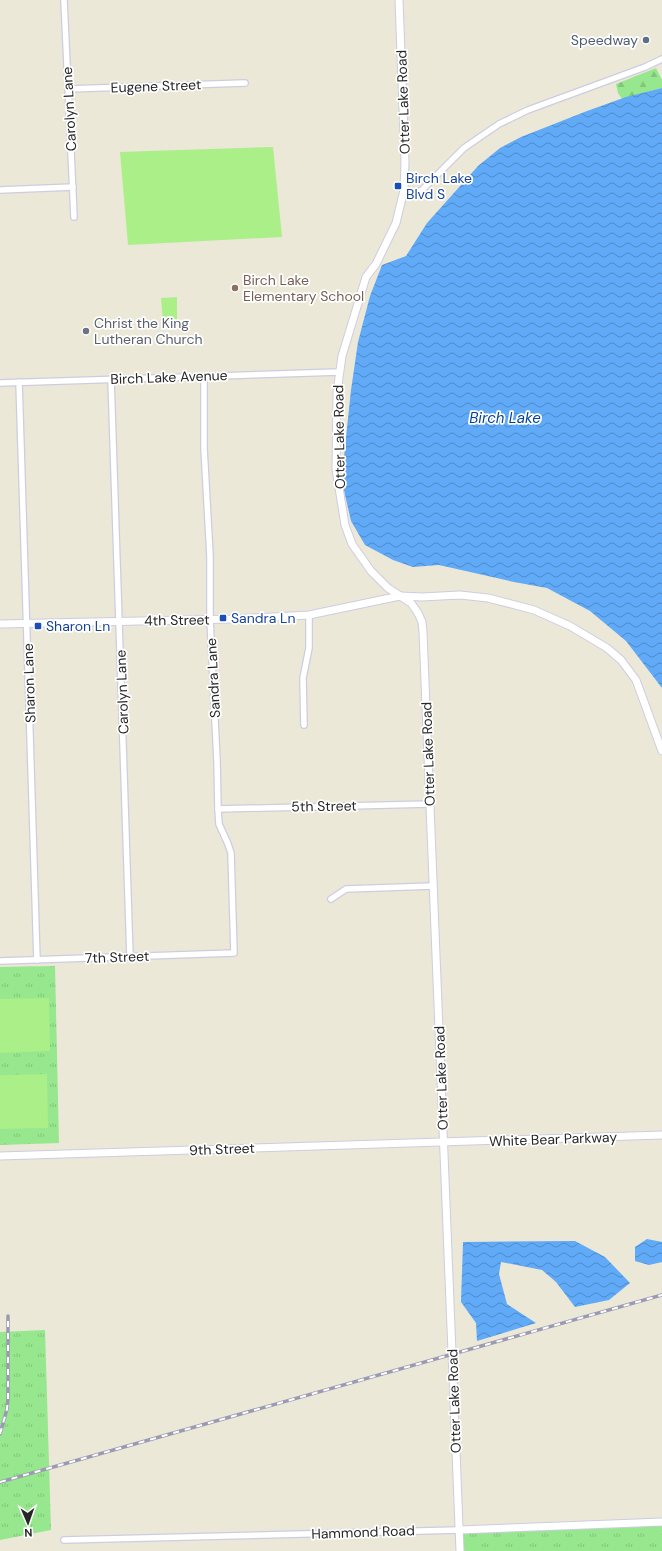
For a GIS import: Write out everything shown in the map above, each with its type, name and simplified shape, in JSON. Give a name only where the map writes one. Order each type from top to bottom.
[{"type":"street","name":"Carolyn Lane","points":[[64,0],[74,217]]},
{"type":"street","name":"Otter Lake Road","points":[[399,0],[405,162],[404,193],[396,223],[376,264],[366,277],[349,330],[339,372],[336,408],[336,469],[345,525],[355,550],[371,571],[388,588],[411,603],[422,622],[460,1551]]},
{"type":"street","points":[[404,193],[416,194],[422,190],[461,151],[480,135],[502,122],[528,110],[645,67],[662,59]]},
{"type":"street","name":"Eugene Street","points":[[68,89],[245,83]]},
{"type":"street","points":[[0,190],[72,187]]},
{"type":"street","name":"Birch Lake Avenue","points":[[0,383],[339,372]]},
{"type":"street","name":"Sandra Lane","points":[[204,376],[204,448],[210,556],[210,619],[218,809],[220,824],[228,844],[231,858],[234,953]]},
{"type":"street","name":"Carolyn Lane","points":[[111,379],[130,957]]},
{"type":"street","name":"Sharon Lane","points":[[19,382],[37,960]]},
{"type":"street","name":"4th Street","points":[[0,624],[309,615],[400,596],[422,597],[460,595],[488,598],[527,607],[570,626],[611,652],[629,669],[636,680],[662,751]]},
{"type":"street","points":[[304,725],[303,678],[309,648],[309,615]]},
{"type":"street","name":"5th Street","points":[[218,809],[430,804]]},
{"type":"street","points":[[331,899],[346,889],[433,886]]},
{"type":"street","name":"7th Street","points":[[0,961],[234,953]]},
{"type":"street","name":"White Bear Parkway","points":[[443,1143],[662,1135]]},
{"type":"street","name":"9th Street","points":[[0,1156],[443,1143]]},
{"type":"street","name":"Hammond Road","points":[[64,1540],[459,1530],[662,1522]]},
{"type":"green space","points":[[656,68],[662,80],[662,88],[622,99],[618,93],[616,84]]},
{"type":"green space","points":[[273,147],[282,237],[128,245],[120,152]]},
{"type":"green space","points":[[177,297],[177,322],[163,322],[161,298]]},
{"type":"green space","points":[[55,966],[59,1143],[0,1145],[0,967]]},
{"type":"green space","points":[[49,998],[50,1051],[0,1053],[0,999]]},
{"type":"green space","points":[[47,1074],[48,1128],[0,1129],[0,1075]]},
{"type":"green space","points":[[45,1330],[51,1530],[0,1540],[0,1332]]},
{"type":"green space","points":[[662,1522],[662,1551],[460,1551],[459,1530]]},
{"type":"water","name":"Birch Lake","points":[[662,88],[662,688],[626,641],[590,611],[547,588],[439,565],[413,567],[393,560],[365,545],[351,521],[343,486],[344,457],[358,342],[370,296],[382,265],[406,256],[427,223],[478,166],[500,148],[521,137],[587,111],[626,97]]},
{"type":"water","points":[[647,1239],[662,1242],[662,1262],[649,1265],[635,1261],[635,1247]]},
{"type":"water","points":[[575,1241],[605,1257],[630,1283],[609,1300],[575,1307],[556,1282],[542,1270],[501,1262],[499,1274],[507,1304],[536,1323],[477,1341],[476,1323],[461,1302],[463,1242]]},
{"type":"railway","points":[[0,1482],[662,1295]]},
{"type":"railway","points":[[0,1434],[7,1409],[8,1398],[8,1316]]},
{"type":"place","name":"Speedway","points":[[646,40]]},
{"type":"place","name":"Birch Lake Blvd S","points":[[398,186]]},
{"type":"place","name":"Birch Lake Elementary School","points":[[235,288]]},
{"type":"place","name":"Christ the King Lutheran Church","points":[[86,331]]},
{"type":"place","name":"Sandra Ln","points":[[223,618]]},
{"type":"place","name":"Sharon Ln","points":[[38,626]]}]
